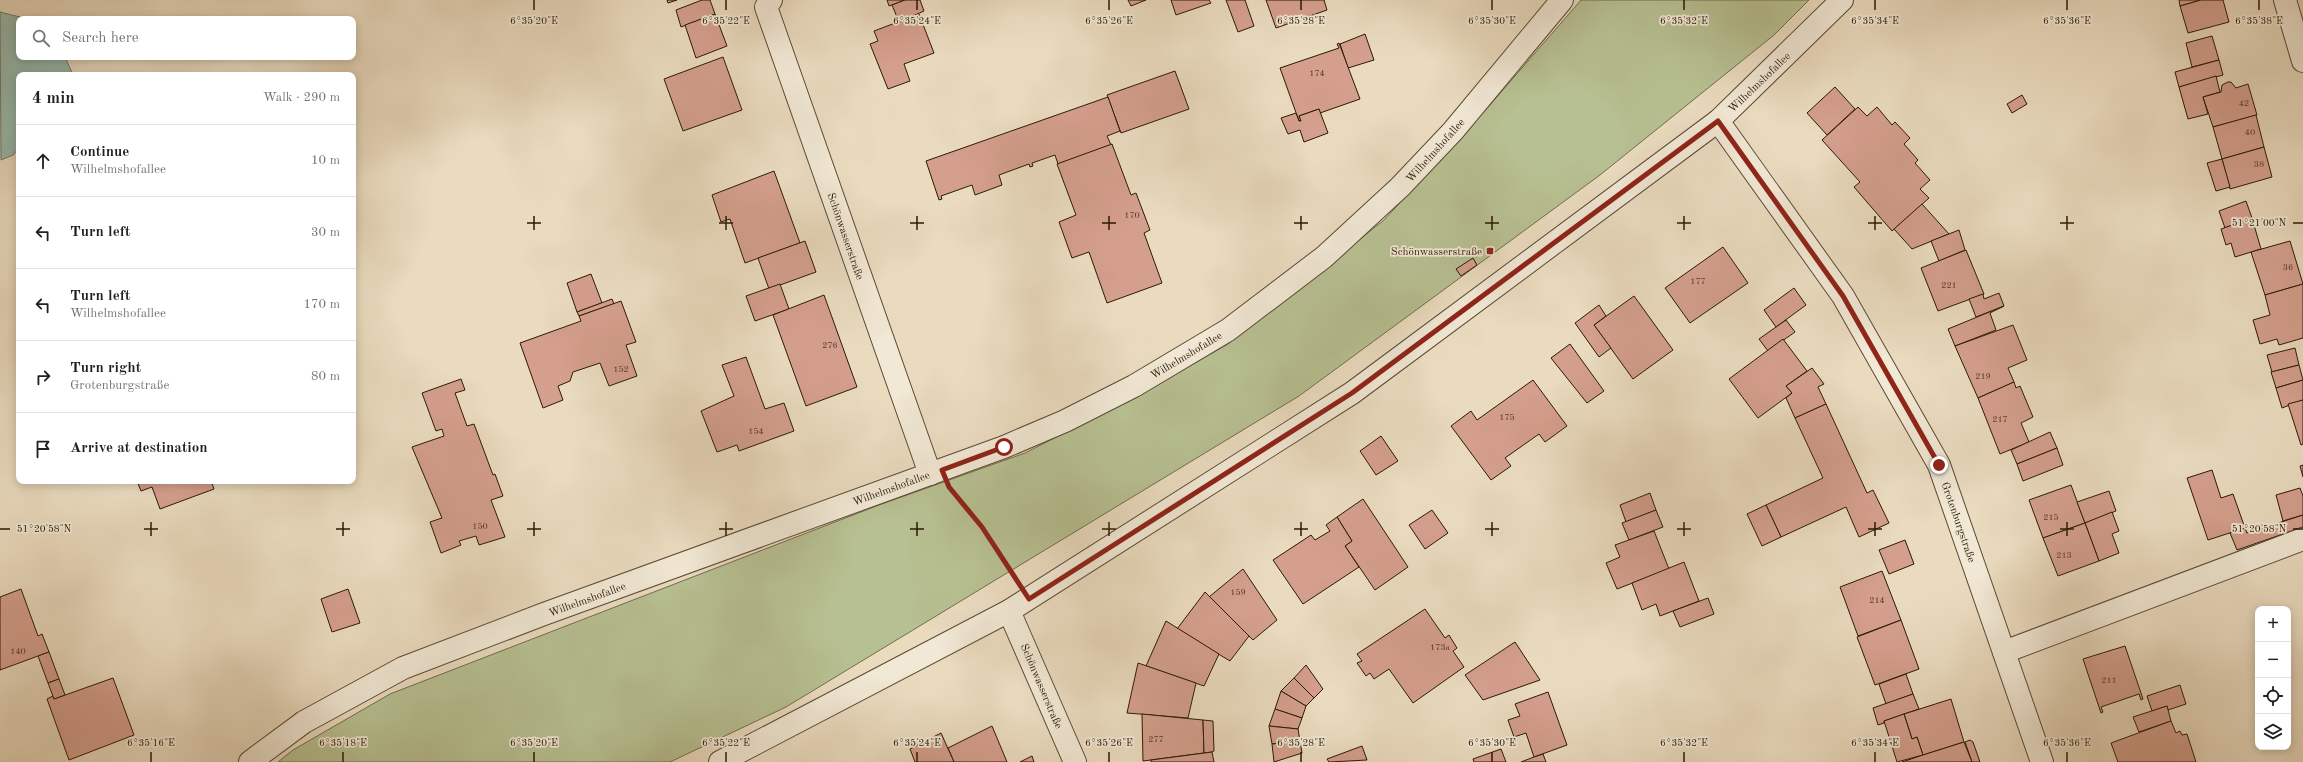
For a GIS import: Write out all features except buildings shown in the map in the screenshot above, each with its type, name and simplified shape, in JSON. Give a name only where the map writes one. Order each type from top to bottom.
[{"type":"street","name":"Wilhelmshofallee","points":[[250,762],[304,722],[403,668],[544,614],[1004,447],[1065,421],[1134,386],[1228,330],[1324,257],[1400,187],[1453,131],[1562,0]]},
{"type":"street","name":"Wilhelmshofallee","points":[[720,762],[1009,611],[1352,393],[1718,121],[1842,0]]},
{"type":"street","points":[[2285,0],[2303,61]]},
{"type":"street","name":"Schönwasserstraße","points":[[768,3],[936,472]]},
{"type":"street","name":"Grotenburgstraße","points":[[1718,121],[1843,296],[1939,465],[2042,762]]},
{"type":"street","points":[[2004,652],[2303,539]]},
{"type":"street","name":"Schönwasserstraße","points":[[1009,611],[1075,762]]},
{"type":"path","points":[[936,472],[982,527],[1029,599]]},
{"type":"green space","points":[[1581,0],[1809,0],[1774,35],[1600,175],[1299,396],[786,707],[670,762],[278,762],[293,750],[390,694],[879,505],[1025,453],[1143,393],[1228,344],[1384,220],[1489,106]]},
{"type":"water","points":[[0,12],[16,16],[16,60],[66,60],[72,72],[16,72],[16,152],[13,155],[1,160]]},
{"type":"place","name":"Schönwasserstraße","points":[[1490,251]]},
{"type":"route","points":[[1004,447],[942,470],[949,487],[982,527],[1006,561],[1029,599],[1352,393],[1718,121],[1843,296],[1939,465]]}]
